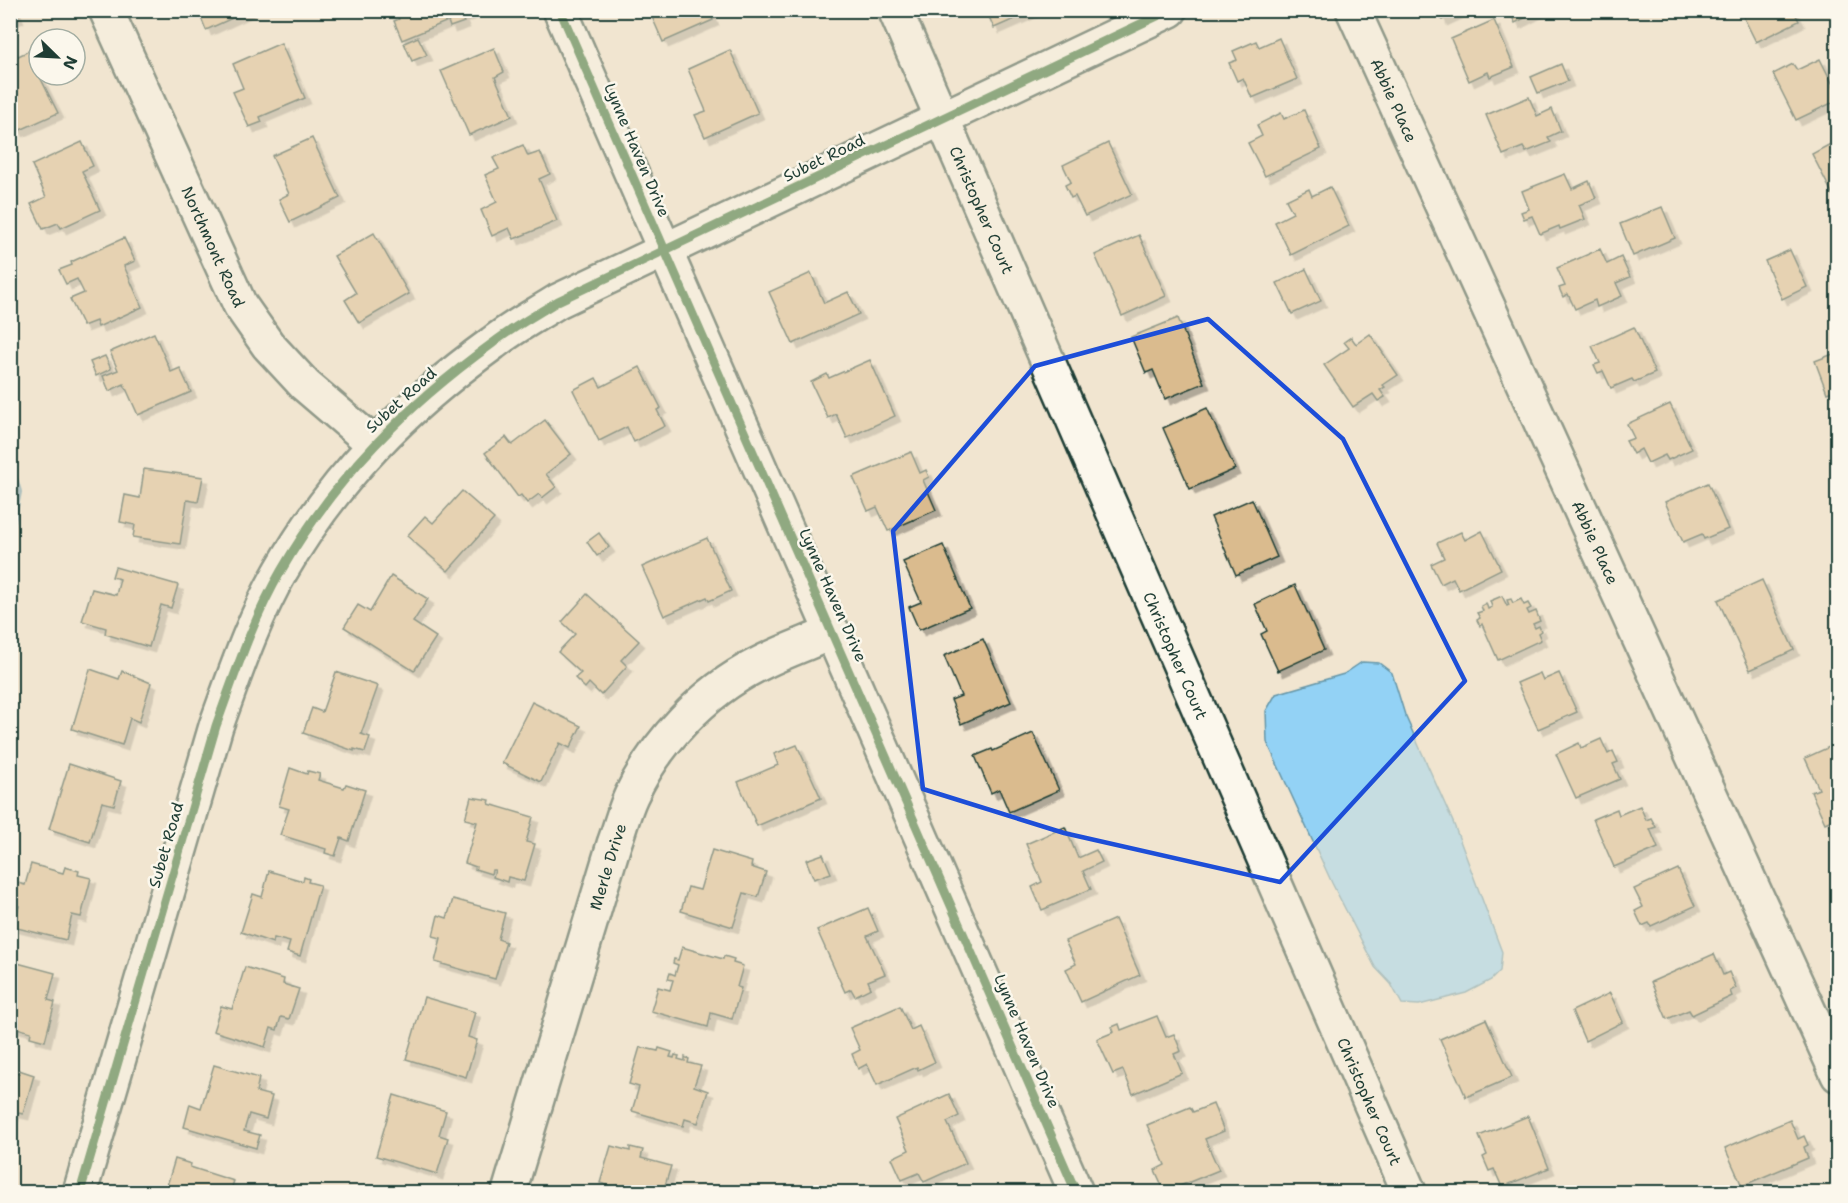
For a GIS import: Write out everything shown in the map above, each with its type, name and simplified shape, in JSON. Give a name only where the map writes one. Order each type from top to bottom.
[{"type":"street","name":"Northmont Road","points":[[106,10],[240,305],[268,345],[305,385],[374,444]]},
{"type":"street","name":"Lynne Haven Drive","points":[[560,10],[1076,1192]]},
{"type":"street","name":"Christopher Court","points":[[895,10],[1409,1192]]},
{"type":"street","name":"Subet Road","points":[[80,1192],[216,726],[244,650],[281,572],[324,505],[374,444],[435,387],[494,341],[558,301],[1170,10]]},
{"type":"street","name":"Abbie Place","points":[[1353,10],[1838,1075]]},
{"type":"street","name":"Merle Drive","points":[[509,1192],[611,855],[631,796],[655,754],[683,722],[718,689],[756,665],[833,632]]},
{"type":"highlighted area","points":[[1208,319],[1343,439],[1465,681],[1280,882],[1064,833],[923,789],[893,531],[1035,366]]},
{"type":"water","points":[[1362,662],[1379,663],[1392,673],[1405,715],[1453,822],[1502,952],[1500,971],[1491,980],[1466,993],[1419,1005],[1402,1004],[1391,984],[1375,967],[1332,883],[1267,742],[1266,711],[1276,694],[1344,674]]},
{"type":"building","points":[[10,10],[15,10],[18,17],[10,21]]},
{"type":"building","points":[[198,10],[250,10],[206,30]]},
{"type":"building","points":[[396,10],[477,11],[461,17],[464,22],[450,27],[448,21],[402,40],[394,21],[399,19]]},
{"type":"building","points":[[662,10],[709,10],[713,20],[663,42],[652,17],[663,12]]},
{"type":"building","points":[[986,10],[1035,10],[994,28]]},
{"type":"building","points":[[1438,10],[1461,10],[1461,11],[1442,20]]},
{"type":"building","points":[[1509,10],[1540,10],[1515,23]]},
{"type":"building","points":[[1740,10],[1793,10],[1799,21],[1756,42]]},
{"type":"building","points":[[1494,20],[1514,67],[1490,77],[1488,72],[1469,81],[1451,39]]},
{"type":"building","points":[[418,37],[427,55],[412,61],[404,43]]},
{"type":"building","points":[[1279,38],[1297,79],[1252,98],[1243,78],[1237,81],[1229,63],[1237,60],[1233,51],[1256,41],[1259,47]]},
{"type":"building","points":[[281,43],[305,98],[260,117],[262,122],[249,127],[233,92],[243,88],[233,64]]},
{"type":"building","points":[[494,48],[504,72],[495,77],[512,116],[469,135],[441,71]]},
{"type":"building","points":[[730,50],[758,113],[705,137],[695,115],[706,111],[688,69]]},
{"type":"building","points":[[27,52],[27,87],[45,87],[58,113],[18,131],[13,121],[10,122],[10,60]]},
{"type":"building","points":[[1820,59],[1838,95],[1838,100],[1796,120],[1773,74],[1793,64],[1797,70]]},
{"type":"building","points":[[1561,64],[1568,81],[1538,93],[1531,77]]},
{"type":"building","points":[[1529,97],[1537,116],[1552,109],[1561,131],[1548,137],[1551,142],[1526,152],[1523,147],[1503,155],[1486,115]]},
{"type":"building","points":[[1304,110],[1321,149],[1265,176],[1248,143],[1262,136],[1257,125],[1281,113],[1284,119]]},
{"type":"building","points":[[312,138],[340,198],[290,222],[279,199],[289,194],[272,156]]},
{"type":"building","points":[[82,142],[93,166],[82,171],[100,210],[61,228],[58,223],[43,229],[31,204],[46,197],[32,165]]},
{"type":"building","points":[[1834,142],[1838,148],[1838,198],[1835,199],[1812,154]]},
{"type":"building","points":[[1108,143],[1132,194],[1085,216],[1075,196],[1071,198],[1065,185],[1071,182],[1063,165]]},
{"type":"building","points":[[523,145],[528,156],[540,152],[550,174],[539,179],[557,221],[514,239],[509,228],[492,236],[481,210],[497,202],[485,175],[499,169],[493,158]]},
{"type":"building","points":[[1565,174],[1572,189],[1589,181],[1596,198],[1579,205],[1585,219],[1540,234],[1532,216],[1524,219],[1521,212],[1529,209],[1522,191]]},
{"type":"building","points":[[1330,187],[1349,226],[1291,255],[1275,222],[1293,213],[1286,200],[1309,189],[1312,196]]},
{"type":"building","points":[[1662,207],[1675,238],[1633,256],[1620,224]]},
{"type":"building","points":[[374,233],[409,294],[359,323],[345,300],[356,293],[334,256]]},
{"type":"building","points":[[1139,235],[1166,296],[1122,316],[1095,255]]},
{"type":"building","points":[[124,238],[135,261],[124,266],[142,307],[98,327],[96,321],[83,326],[70,299],[84,293],[77,279],[66,284],[59,270],[72,265],[71,262]]},
{"type":"building","points":[[1600,249],[1607,264],[1621,257],[1630,277],[1616,283],[1622,296],[1597,307],[1595,300],[1575,309],[1568,294],[1563,297],[1559,288],[1565,286],[1557,268]]},
{"type":"building","points":[[1790,250],[1807,287],[1782,299],[1765,261]]},
{"type":"building","points":[[1306,269],[1321,301],[1292,314],[1277,283]]},
{"type":"building","points":[[811,273],[824,303],[848,292],[859,314],[793,344],[769,292]]},
{"type":"building","points":[[1178,318],[1204,383],[1165,399],[1153,370],[1146,373],[1131,337]]},
{"type":"building","points":[[1634,327],[1655,373],[1611,388],[1603,371],[1598,373],[1594,365],[1600,363],[1592,346]]},
{"type":"building","points":[[154,333],[171,372],[180,368],[191,392],[138,415],[124,384],[109,391],[103,376],[118,370],[110,352]]},
{"type":"building","points":[[1370,334],[1398,375],[1383,385],[1385,387],[1380,390],[1385,397],[1378,401],[1373,394],[1353,407],[1324,365],[1349,348],[1344,342],[1351,337],[1356,344]]},
{"type":"building","points":[[1833,354],[1838,366],[1838,389],[1827,393],[1815,361]]},
{"type":"building","points":[[105,356],[111,369],[96,376],[90,362]]},
{"type":"building","points":[[870,360],[895,416],[847,438],[836,414],[828,418],[811,382],[827,374],[829,378]]},
{"type":"building","points":[[640,367],[661,408],[657,410],[665,426],[634,442],[627,427],[599,441],[573,390],[596,378],[601,387]]},
{"type":"building","points":[[1670,404],[1692,449],[1668,460],[1665,455],[1648,463],[1641,449],[1633,454],[1626,441],[1634,438],[1627,424]]},
{"type":"building","points":[[1207,408],[1235,469],[1190,489],[1163,428]]},
{"type":"building","points":[[545,420],[571,454],[546,474],[556,487],[542,498],[539,494],[527,503],[521,495],[518,497],[485,453],[506,437],[512,445]]},
{"type":"building","points":[[911,452],[920,473],[926,470],[929,477],[923,480],[936,510],[888,531],[877,507],[868,511],[853,477]]},
{"type":"building","points":[[144,469],[203,477],[198,502],[187,500],[180,544],[133,537],[135,525],[120,522],[125,495],[140,498]]},
{"type":"building","points":[[1708,483],[1728,529],[1704,539],[1702,534],[1683,542],[1665,502]]},
{"type":"building","points":[[462,491],[494,519],[448,571],[407,536],[425,516],[433,523]]},
{"type":"building","points":[[1252,499],[1277,557],[1236,575],[1211,517]]},
{"type":"building","points":[[1482,531],[1501,569],[1459,590],[1453,578],[1441,584],[1431,564],[1444,558],[1437,543],[1461,532],[1465,540]]},
{"type":"building","points":[[599,533],[609,547],[597,556],[587,542]]},
{"type":"building","points":[[707,538],[731,591],[709,601],[707,597],[664,616],[642,567]]},
{"type":"building","points":[[943,545],[970,608],[919,630],[909,607],[921,602],[903,562]]},
{"type":"building","points":[[115,567],[178,585],[171,608],[161,605],[149,647],[105,634],[106,628],[82,621],[92,589],[116,595],[120,579],[112,577]]},
{"type":"building","points":[[391,576],[428,599],[413,622],[436,637],[414,671],[344,627],[358,605],[370,612]]},
{"type":"building","points":[[1762,580],[1794,650],[1750,670],[1718,600]]},
{"type":"building","points":[[1295,585],[1324,650],[1278,671],[1261,634],[1267,631],[1255,604]]},
{"type":"building","points":[[587,594],[639,641],[621,660],[627,666],[601,695],[589,683],[585,688],[575,678],[581,673],[558,652],[575,634],[562,622]]},
{"type":"building","points":[[1502,596],[1507,606],[1509,605],[1507,600],[1511,599],[1513,603],[1521,599],[1524,605],[1528,603],[1531,608],[1527,610],[1529,614],[1536,611],[1540,621],[1533,624],[1535,628],[1539,626],[1541,631],[1538,633],[1541,640],[1498,660],[1482,624],[1480,626],[1477,620],[1480,618],[1477,613],[1483,611],[1481,606],[1486,603],[1488,609],[1492,607],[1490,601]]},
{"type":"building","points":[[983,639],[1011,702],[961,724],[951,700],[961,696],[944,656]]},
{"type":"building","points":[[90,669],[119,679],[122,671],[151,683],[139,722],[130,718],[122,745],[72,729]]},
{"type":"building","points":[[336,672],[378,686],[361,734],[370,737],[365,752],[354,749],[354,751],[303,733],[312,708],[322,712]]},
{"type":"building","points":[[1540,673],[1543,680],[1559,673],[1577,712],[1538,729],[1517,683]]},
{"type":"building","points":[[532,702],[581,726],[570,748],[560,743],[541,782],[502,763]]},
{"type":"building","points":[[1033,733],[1059,790],[1009,812],[999,789],[991,793],[975,756],[992,749],[993,751]]},
{"type":"building","points":[[1601,739],[1608,754],[1613,751],[1618,762],[1613,764],[1620,779],[1576,798],[1556,754],[1579,743],[1581,748]]},
{"type":"building","points":[[1838,743],[1838,817],[1825,823],[1811,792],[1819,789],[1805,758]]},
{"type":"building","points":[[797,745],[821,798],[757,826],[738,782],[778,765],[774,754]]},
{"type":"building","points":[[69,764],[121,781],[114,805],[102,802],[90,842],[49,829]]},
{"type":"building","points":[[290,768],[307,774],[308,771],[320,774],[318,780],[344,788],[346,784],[365,790],[349,841],[341,838],[335,856],[325,853],[326,849],[280,835],[289,809],[279,806]]},
{"type":"building","points":[[471,797],[490,800],[489,804],[533,817],[526,842],[535,844],[524,881],[508,877],[507,882],[493,877],[495,870],[492,870],[491,874],[465,863],[477,822],[465,819]]},
{"type":"building","points":[[1640,806],[1646,820],[1651,818],[1656,827],[1650,829],[1658,848],[1614,867],[1593,819],[1617,809],[1619,815]]},
{"type":"building","points":[[1065,827],[1078,858],[1096,850],[1102,862],[1083,871],[1091,889],[1042,910],[1032,887],[1042,882],[1026,844]]},
{"type":"building","points":[[712,850],[752,862],[751,867],[766,872],[758,897],[744,893],[733,927],[681,911],[688,887],[700,890]]},
{"type":"building","points":[[823,854],[831,873],[814,879],[806,860]]},
{"type":"building","points":[[31,864],[63,873],[65,867],[79,871],[78,875],[91,878],[81,917],[72,915],[66,940],[13,927],[19,906],[10,904],[11,881],[25,885]]},
{"type":"building","points":[[1678,869],[1695,906],[1651,926],[1649,923],[1642,926],[1635,911],[1643,907],[1634,889]]},
{"type":"building","points":[[269,871],[303,881],[304,877],[309,879],[308,882],[320,885],[300,956],[287,952],[290,942],[274,938],[273,943],[241,932],[253,894],[262,897]]},
{"type":"building","points":[[453,899],[505,913],[498,939],[506,942],[495,979],[435,962],[441,938],[433,936],[438,915],[447,918]]},
{"type":"building","points":[[868,908],[878,931],[867,936],[885,974],[868,981],[871,988],[855,996],[851,989],[845,992],[817,930]]},
{"type":"building","points":[[1115,919],[1140,975],[1081,1002],[1066,969],[1076,964],[1065,941]]},
{"type":"building","points":[[682,947],[723,959],[724,956],[734,959],[733,963],[743,966],[737,987],[741,988],[732,1019],[711,1013],[708,1027],[651,1011],[658,987],[670,990],[673,980],[668,979],[670,973],[675,975],[678,965],[673,963],[674,959],[678,960]]},
{"type":"building","points":[[1714,954],[1723,975],[1729,972],[1736,988],[1730,991],[1732,996],[1692,1015],[1689,1010],[1667,1019],[1651,982]]},
{"type":"building","points":[[10,961],[55,973],[48,1000],[55,1002],[45,1041],[30,1037],[31,1032],[10,1026]]},
{"type":"building","points":[[245,967],[284,979],[283,984],[299,989],[289,1019],[281,1017],[277,1030],[271,1028],[265,1047],[213,1031],[221,1006],[232,1009]]},
{"type":"building","points":[[1610,993],[1623,1022],[1585,1041],[1572,1011]]},
{"type":"building","points":[[424,997],[475,1012],[468,1037],[477,1040],[466,1077],[406,1059]]},
{"type":"building","points":[[900,1006],[911,1030],[919,1026],[935,1062],[918,1070],[917,1067],[877,1085],[867,1064],[858,1069],[852,1054],[860,1050],[850,1028]]},
{"type":"building","points":[[1157,1016],[1166,1037],[1174,1034],[1181,1051],[1174,1054],[1182,1073],[1133,1094],[1123,1070],[1113,1074],[1097,1039],[1114,1032],[1112,1027],[1119,1024],[1121,1030]]},
{"type":"building","points":[[1486,1019],[1512,1077],[1466,1097],[1440,1039]]},
{"type":"building","points":[[640,1047],[658,1051],[659,1048],[672,1052],[670,1057],[679,1056],[678,1059],[685,1061],[685,1057],[689,1059],[688,1063],[701,1066],[694,1086],[708,1091],[698,1123],[685,1119],[683,1126],[632,1111],[639,1087],[629,1084]]},
{"type":"building","points":[[214,1065],[259,1078],[256,1092],[272,1096],[266,1119],[249,1114],[244,1131],[260,1135],[256,1148],[184,1127],[190,1104],[201,1108]]},
{"type":"building","points":[[19,1070],[34,1075],[23,1114],[14,1112],[10,1124],[10,1071],[19,1073]]},
{"type":"building","points":[[949,1094],[959,1116],[947,1122],[966,1163],[924,1182],[919,1173],[902,1180],[892,1158],[909,1150],[895,1119]]},
{"type":"building","points":[[394,1095],[446,1111],[439,1135],[448,1138],[437,1174],[376,1156]]},
{"type":"building","points":[[1213,1104],[1224,1131],[1205,1139],[1219,1170],[1165,1192],[1155,1170],[1165,1165],[1147,1125],[1190,1107],[1193,1112]]},
{"type":"building","points":[[1528,1116],[1549,1168],[1502,1187],[1494,1169],[1489,1171],[1483,1157],[1487,1155],[1479,1136]]},
{"type":"building","points":[[1790,1120],[1798,1139],[1804,1136],[1808,1145],[1804,1147],[1808,1158],[1742,1186],[1725,1148]]},
{"type":"building","points":[[611,1146],[630,1151],[630,1147],[643,1150],[641,1158],[671,1166],[663,1192],[608,1192],[610,1186],[600,1183]]},
{"type":"building","points":[[175,1159],[191,1164],[190,1167],[234,1181],[230,1192],[165,1192]]},
{"type":"waterway","points":[[10,468],[17,492],[10,527]]},
{"type":"cycle path","points":[[560,10],[1076,1192]]},
{"type":"cycle path","points":[[80,1192],[216,726],[245,647],[271,589],[302,537],[349,474],[375,445],[402,418],[461,367],[508,332],[558,301],[1170,10]]}]
